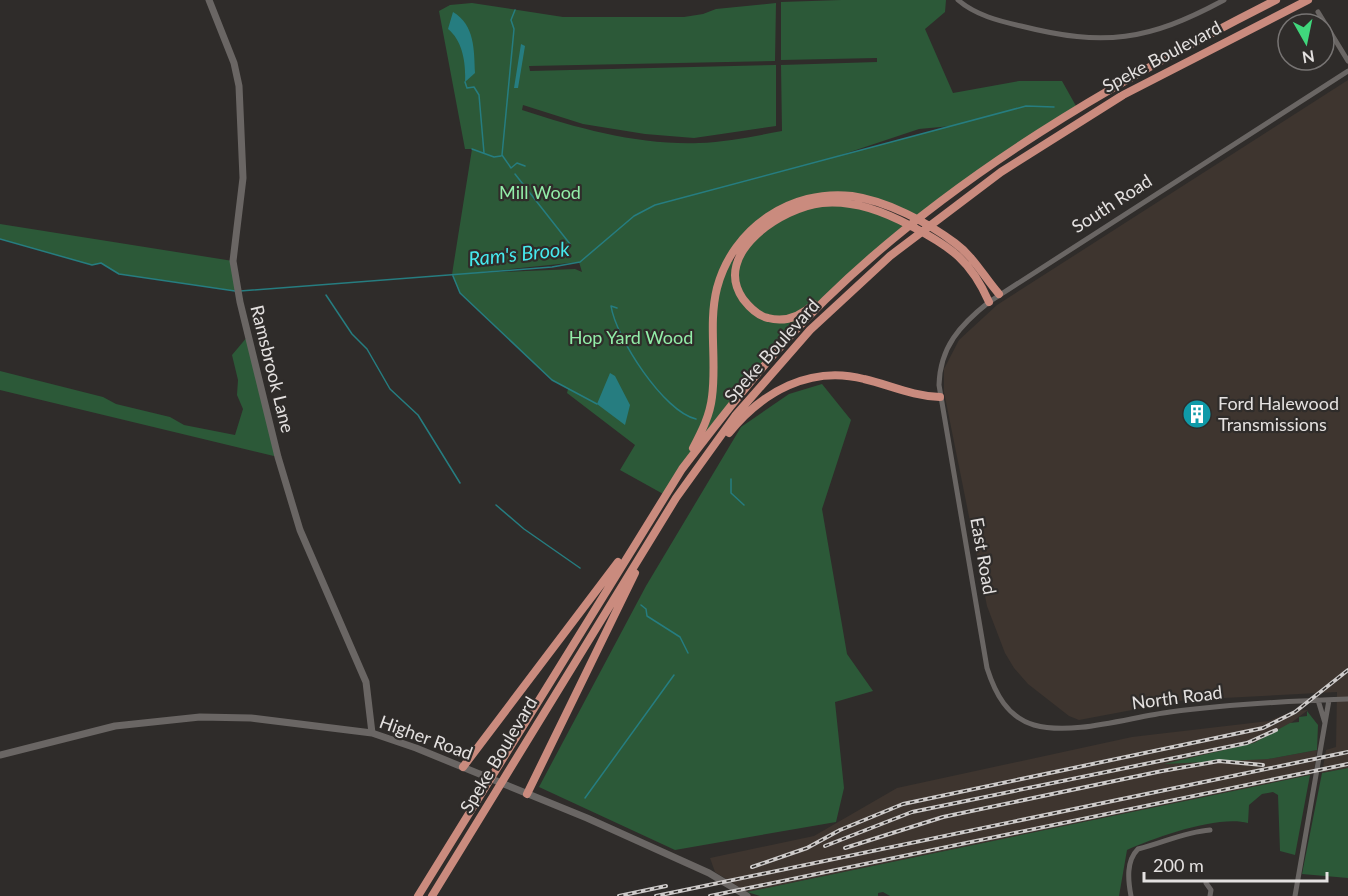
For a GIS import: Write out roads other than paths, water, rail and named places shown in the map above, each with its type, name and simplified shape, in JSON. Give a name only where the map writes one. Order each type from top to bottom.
[{"type":"highway","name":"Speke Boulevard","points":[[418,896],[682,469],[730,406],[799,326],[848,278],[906,228],[984,170],[1081,108],[1172,54],[1276,0]]},
{"type":"highway","name":"Speke Boulevard","points":[[432,896],[676,498],[735,416],[810,330],[890,256],[933,221],[1017,161],[1123,95],[1308,0]]},
{"type":"highway","points":[[682,469],[705,425],[711,405],[712,318],[717,289],[729,259],[744,237],[776,211],[813,197],[852,196],[891,212],[966,252],[999,294]]},
{"type":"highway","points":[[891,212],[834,203],[806,206],[778,218],[754,238],[741,256],[736,273],[741,295],[755,312],[765,317],[783,320],[801,314],[906,228]]},
{"type":"highway","points":[[943,239],[968,265],[989,302]]},
{"type":"highway","points":[[676,498],[745,413],[770,394],[797,382],[829,374],[846,375],[879,383],[904,393],[940,397]]},
{"type":"highway","points":[[463,767],[649,520]]},
{"type":"highway","points":[[527,794],[653,535]]},
{"type":"street","name":"Ramsbrook Lane","points":[[208,0],[234,63],[239,86],[243,178],[234,236],[235,276],[240,302],[278,457],[300,530],[366,682],[372,734]]},
{"type":"street","points":[[958,0],[982,15],[998,20],[1065,37],[1086,38],[1125,37],[1152,31],[1185,21],[1224,0]]},
{"type":"street","points":[[1336,41],[1348,61]]},
{"type":"street","name":"South Road","points":[[940,397],[939,373],[948,345],[961,326],[999,294],[1348,71]]},
{"type":"street","name":"East Road","points":[[940,397],[987,668],[999,698],[1012,714]]},
{"type":"street","name":"North Road","points":[[1012,714],[1034,725],[1057,728],[1188,710],[1348,699]]},
{"type":"street","points":[[1295,896],[1329,700]]},
{"type":"street","points":[[1319,701],[1325,723]]},
{"type":"street","name":"Higher Road","points":[[0,755],[115,726],[200,717],[261,719],[372,734],[463,767],[527,794],[709,873],[747,896]]},
{"type":"street","points":[[1131,896],[1128,874],[1131,859],[1138,849],[1168,841],[1181,834],[1210,830]]},
{"type":"street","points":[[1206,883],[1211,890],[1209,896]]},
{"type":"water","points":[[453,12],[466,24],[472,39],[475,73],[465,82],[465,68],[460,46],[448,29]]},
{"type":"water","points":[[521,44],[525,46],[518,88],[514,88]]},
{"type":"water","points":[[610,373],[615,376],[630,405],[625,425],[597,404]]},
{"type":"waterway","points":[[515,10],[511,20],[514,29],[502,155],[511,168],[517,163],[525,166]]},
{"type":"waterway","points":[[465,82],[467,88],[474,87],[479,95],[484,153]]},
{"type":"waterway","name":"Ram's Brook","points":[[240,291],[552,267],[580,262],[634,216],[655,205],[1026,106],[1054,107]]},
{"type":"waterway","points":[[472,149],[494,157],[501,156]]},
{"type":"waterway","points":[[515,174],[570,244]]},
{"type":"waterway","name":"Ram's Brook","points":[[0,239],[92,265],[101,263],[119,274],[235,291]]},
{"type":"waterway","points":[[453,276],[460,293],[552,380],[597,404]]},
{"type":"waterway","points":[[326,295],[352,334],[367,349],[390,389],[418,415],[460,483]]},
{"type":"waterway","points":[[617,308],[611,306],[615,320],[643,372],[670,403],[696,419]]},
{"type":"waterway","points":[[731,479],[731,493],[744,505]]},
{"type":"waterway","points":[[496,505],[524,529],[580,568]]},
{"type":"waterway","points":[[641,605],[646,609],[647,616],[680,637],[688,653]]},
{"type":"waterway","points":[[585,798],[674,675]]},
{"type":"railway","points":[[752,867],[807,848],[840,830],[903,804],[1263,728],[1295,712],[1348,670]]},
{"type":"railway","points":[[825,846],[912,812],[1247,743],[1276,730]]},
{"type":"railway","points":[[656,896],[1348,752]]},
{"type":"railway","points":[[845,848],[943,817],[1162,771],[1219,761],[1263,765]]},
{"type":"railway","points":[[710,896],[1348,764]]},
{"type":"railway","points":[[619,896],[666,886]]},
{"type":"place","name":"Ford Halewood Transmissions","points":[[1197,414]]},
{"type":"park label","name":"Mill Wood","points":[[540,193]]},
{"type":"park label","name":"Hop Yard Wood","points":[[631,338]]}]
